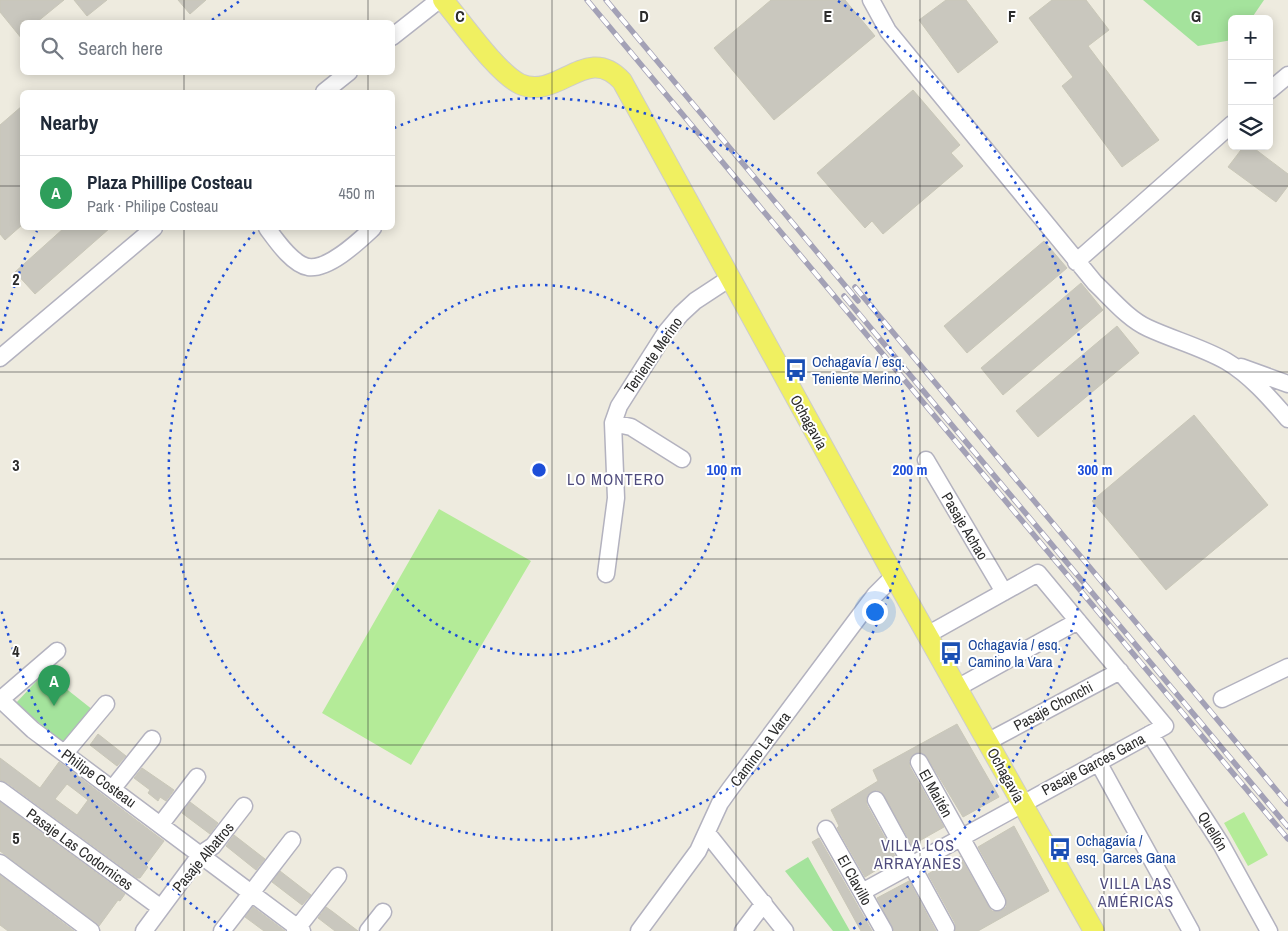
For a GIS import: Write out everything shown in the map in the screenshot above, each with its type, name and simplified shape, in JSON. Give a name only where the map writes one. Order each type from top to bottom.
[{"type":"main road","name":"Ochagavía","points":[[443,0],[497,64],[521,84],[542,87],[591,67],[602,67],[618,77],[894,576],[1094,931]]},
{"type":"street","points":[[395,35],[439,0]]},
{"type":"street","points":[[871,0],[888,30],[1076,262],[1121,308],[1146,328],[1190,344],[1228,362],[1288,384]]},
{"type":"street","points":[[326,90],[345,75]]},
{"type":"street","points":[[1273,88],[1288,75]]},
{"type":"street","points":[[1076,262],[1228,128]]},
{"type":"street","points":[[0,358],[152,230]]},
{"type":"street","points":[[268,230],[285,252],[307,267],[321,266],[345,252],[370,230]]},
{"type":"street","name":"Teniente Merino","points":[[606,574],[616,498],[612,439],[613,424],[624,398],[671,326],[695,301],[730,278]]},
{"type":"street","points":[[1228,362],[1264,392],[1288,419]]},
{"type":"street","points":[[613,424],[630,426],[682,459]]},
{"type":"street","name":"Pasaje Achao","points":[[926,460],[1004,592]]},
{"type":"street","points":[[927,635],[1038,573],[1120,671]]},
{"type":"street","name":"Camino La Vara","points":[[639,931],[698,851],[713,818],[730,789],[875,596],[894,576]]},
{"type":"street","points":[[957,688],[1078,621]]},
{"type":"street","points":[[0,700],[57,651]]},
{"type":"street","points":[[1222,699],[1288,668]]},
{"type":"street","name":"Pasaje Garces Gana","points":[[862,892],[1165,726],[1120,671]]},
{"type":"street","name":"Pasaje Chonchi","points":[[987,742],[1120,671]]},
{"type":"street","name":"Philipe Costeau","points":[[0,700],[22,721],[201,854],[298,930]]},
{"type":"street","points":[[65,753],[106,704]]},
{"type":"street","name":"Quellón","points":[[1150,734],[1211,828],[1269,931]]},
{"type":"street","points":[[113,788],[152,739]]},
{"type":"street","name":"El Maitén","points":[[919,762],[997,902]]},
{"type":"street","points":[[1098,762],[1192,931]]},
{"type":"street","points":[[161,824],[197,777]]},
{"type":"street","name":"Pasaje Las Codornices","points":[[0,790],[161,908]]},
{"type":"street","points":[[876,800],[946,928]]},
{"type":"street","name":"Pasaje Albatros","points":[[144,931],[201,854],[214,846],[244,806]]},
{"type":"street","name":"El Clavillo","points":[[826,829],[884,931]]},
{"type":"street","points":[[707,833],[785,931]]},
{"type":"street","points":[[222,931],[292,840]]},
{"type":"street","points":[[0,863],[91,931]]},
{"type":"street","points":[[298,930],[338,876]]},
{"type":"street","points":[[743,931],[764,903]]},
{"type":"street","points":[[368,931],[383,912]]},
{"type":"green space","points":[[1143,0],[1264,0],[1254,15],[1228,15],[1228,41],[1198,46]]},
{"type":"green space","points":[[439,509],[531,561],[411,765],[322,713]]},
{"type":"green space","points":[[45,672],[93,710],[65,745],[16,703]]},
{"type":"green space","points":[[1244,812],[1268,855],[1248,866],[1224,823]]},
{"type":"green space","points":[[808,857],[850,931],[833,931],[785,871]]},
{"type":"building","points":[[0,0],[64,0],[39,20],[20,20],[20,37],[0,12]]},
{"type":"building","points":[[74,0],[107,0],[87,16]]},
{"type":"building","points":[[178,0],[206,0],[190,14]]},
{"type":"building","points":[[771,0],[845,0],[875,36],[774,120],[714,48]]},
{"type":"building","points":[[946,0],[966,0],[998,42],[958,73],[919,20]]},
{"type":"building","points":[[1052,0],[1086,0],[1109,30],[1088,46],[1159,140],[1122,167],[1062,86],[1073,77],[1029,18]]},
{"type":"building","points":[[913,90],[960,145],[951,153],[963,166],[883,234],[872,221],[865,228],[817,173]]},
{"type":"building","points":[[20,108],[20,227],[5,240],[0,234],[0,125]]},
{"type":"building","points":[[1241,150],[1256,150],[1288,174],[1288,186],[1276,202],[1228,167]]},
{"type":"building","points":[[62,230],[108,230],[35,294],[15,272]]},
{"type":"building","points":[[1044,241],[1067,268],[967,353],[944,326]]},
{"type":"building","points":[[1081,283],[1103,310],[1003,395],[981,368]]},
{"type":"building","points":[[1117,326],[1139,353],[1038,437],[1016,411]]},
{"type":"building","points":[[1194,415],[1268,505],[1166,590],[1092,501]]},
{"type":"building","points":[[957,724],[999,797],[963,817],[927,757],[920,752],[914,754],[909,761],[910,767],[944,827],[912,845],[884,795],[877,790],[871,792],[866,799],[867,805],[896,858],[865,877],[837,828],[839,826],[831,810],[878,781],[873,770]]},
{"type":"building","points":[[98,734],[126,756],[117,766],[90,745]]},
{"type":"building","points":[[0,758],[40,788],[59,762],[164,841],[146,865],[148,867],[140,878],[137,878],[6,782],[0,780]],"holes":[[[67,784],[88,800],[77,815],[55,799]]]},
{"type":"building","points":[[142,768],[174,790],[166,801],[160,797],[158,801],[148,793],[150,790],[134,778]]},
{"type":"building","points":[[0,802],[125,894],[120,901],[118,900],[99,926],[0,851]]},
{"type":"building","points":[[190,802],[218,823],[210,834],[182,813]]},
{"type":"building","points":[[1014,826],[1049,891],[978,931],[955,931],[955,923],[928,874],[960,856],[989,907],[992,911],[1001,911],[1006,907],[1006,898],[978,847]]},
{"type":"building","points":[[234,835],[265,859],[256,870],[226,846]]},
{"type":"building","points":[[819,838],[872,931],[861,931],[812,842]]},
{"type":"building","points":[[280,871],[311,895],[302,905],[272,882]]},
{"type":"building","points":[[0,875],[74,931],[8,931],[0,925]]},
{"type":"building","points":[[909,881],[936,931],[894,931],[877,898]]},
{"type":"building","points":[[253,907],[285,931],[264,931],[245,917]]},
{"type":"building","points":[[326,907],[358,931],[335,931],[318,918]]},
{"type":"railway","points":[[587,0],[1288,839]]},
{"type":"railway","points":[[606,0],[858,301]]},
{"type":"railway","points":[[855,287],[1288,804]]},
{"type":"railway","points":[[844,296],[1288,827]]},
{"type":"place","name":"Ochagavía / esq. Teniente Merino","points":[[796,370]]},
{"type":"place","name":"Ochagavía / esq. Camino la Vara","points":[[951,653]]},
{"type":"place","name":"Plaza Phillipe Costeau","points":[[54,706]]},
{"type":"place","name":"Ochagavía / esq. Garces Gana","points":[[1060,849]]},
{"type":"district","name":"LO MONTERO","points":[[616,479]]},
{"type":"district","name":"VILLA LOS ARRAYANES","points":[[918,854]]},
{"type":"district","name":"VILLA LAS AMÉRICAS","points":[[1136,892]]}]
